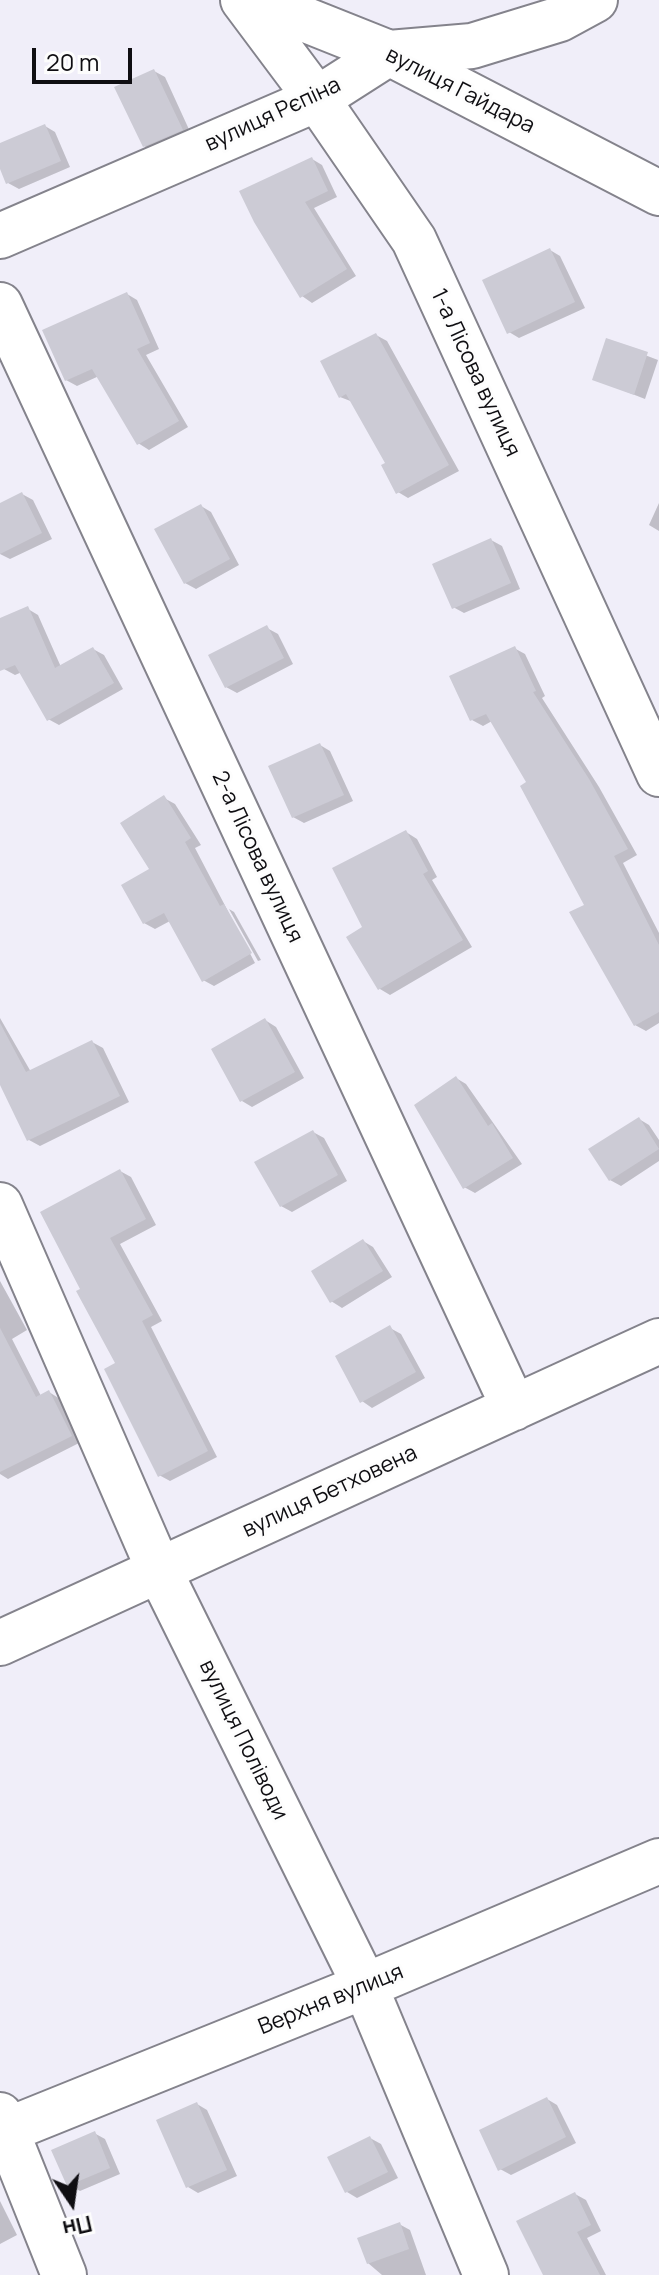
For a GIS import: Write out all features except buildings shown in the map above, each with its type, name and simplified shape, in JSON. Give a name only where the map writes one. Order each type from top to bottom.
[{"type":"street","name":"1-а Лісова вулиця","points":[[243,0],[317,99],[414,240],[659,774]]},
{"type":"street","name":"вулиця Гайдара","points":[[256,0],[389,53],[659,193]]},
{"type":"street","name":"вулиця Рєпіна","points":[[0,236],[317,99],[389,53],[472,46],[560,19],[595,0]]},
{"type":"street","name":"2-а Лісова вулиця","points":[[0,305],[514,1408]]},
{"type":"street","name":"вулиця Поліводи","points":[[0,1205],[159,1570],[365,1986],[486,2275]]},
{"type":"street","name":"вулиця Бетховена","points":[[0,1643],[659,1341]]},
{"type":"street","name":"Верхня вулиця","points":[[2,2126],[365,1986],[659,1861]]},
{"type":"street","points":[[2,2126],[64,2275]]}]
